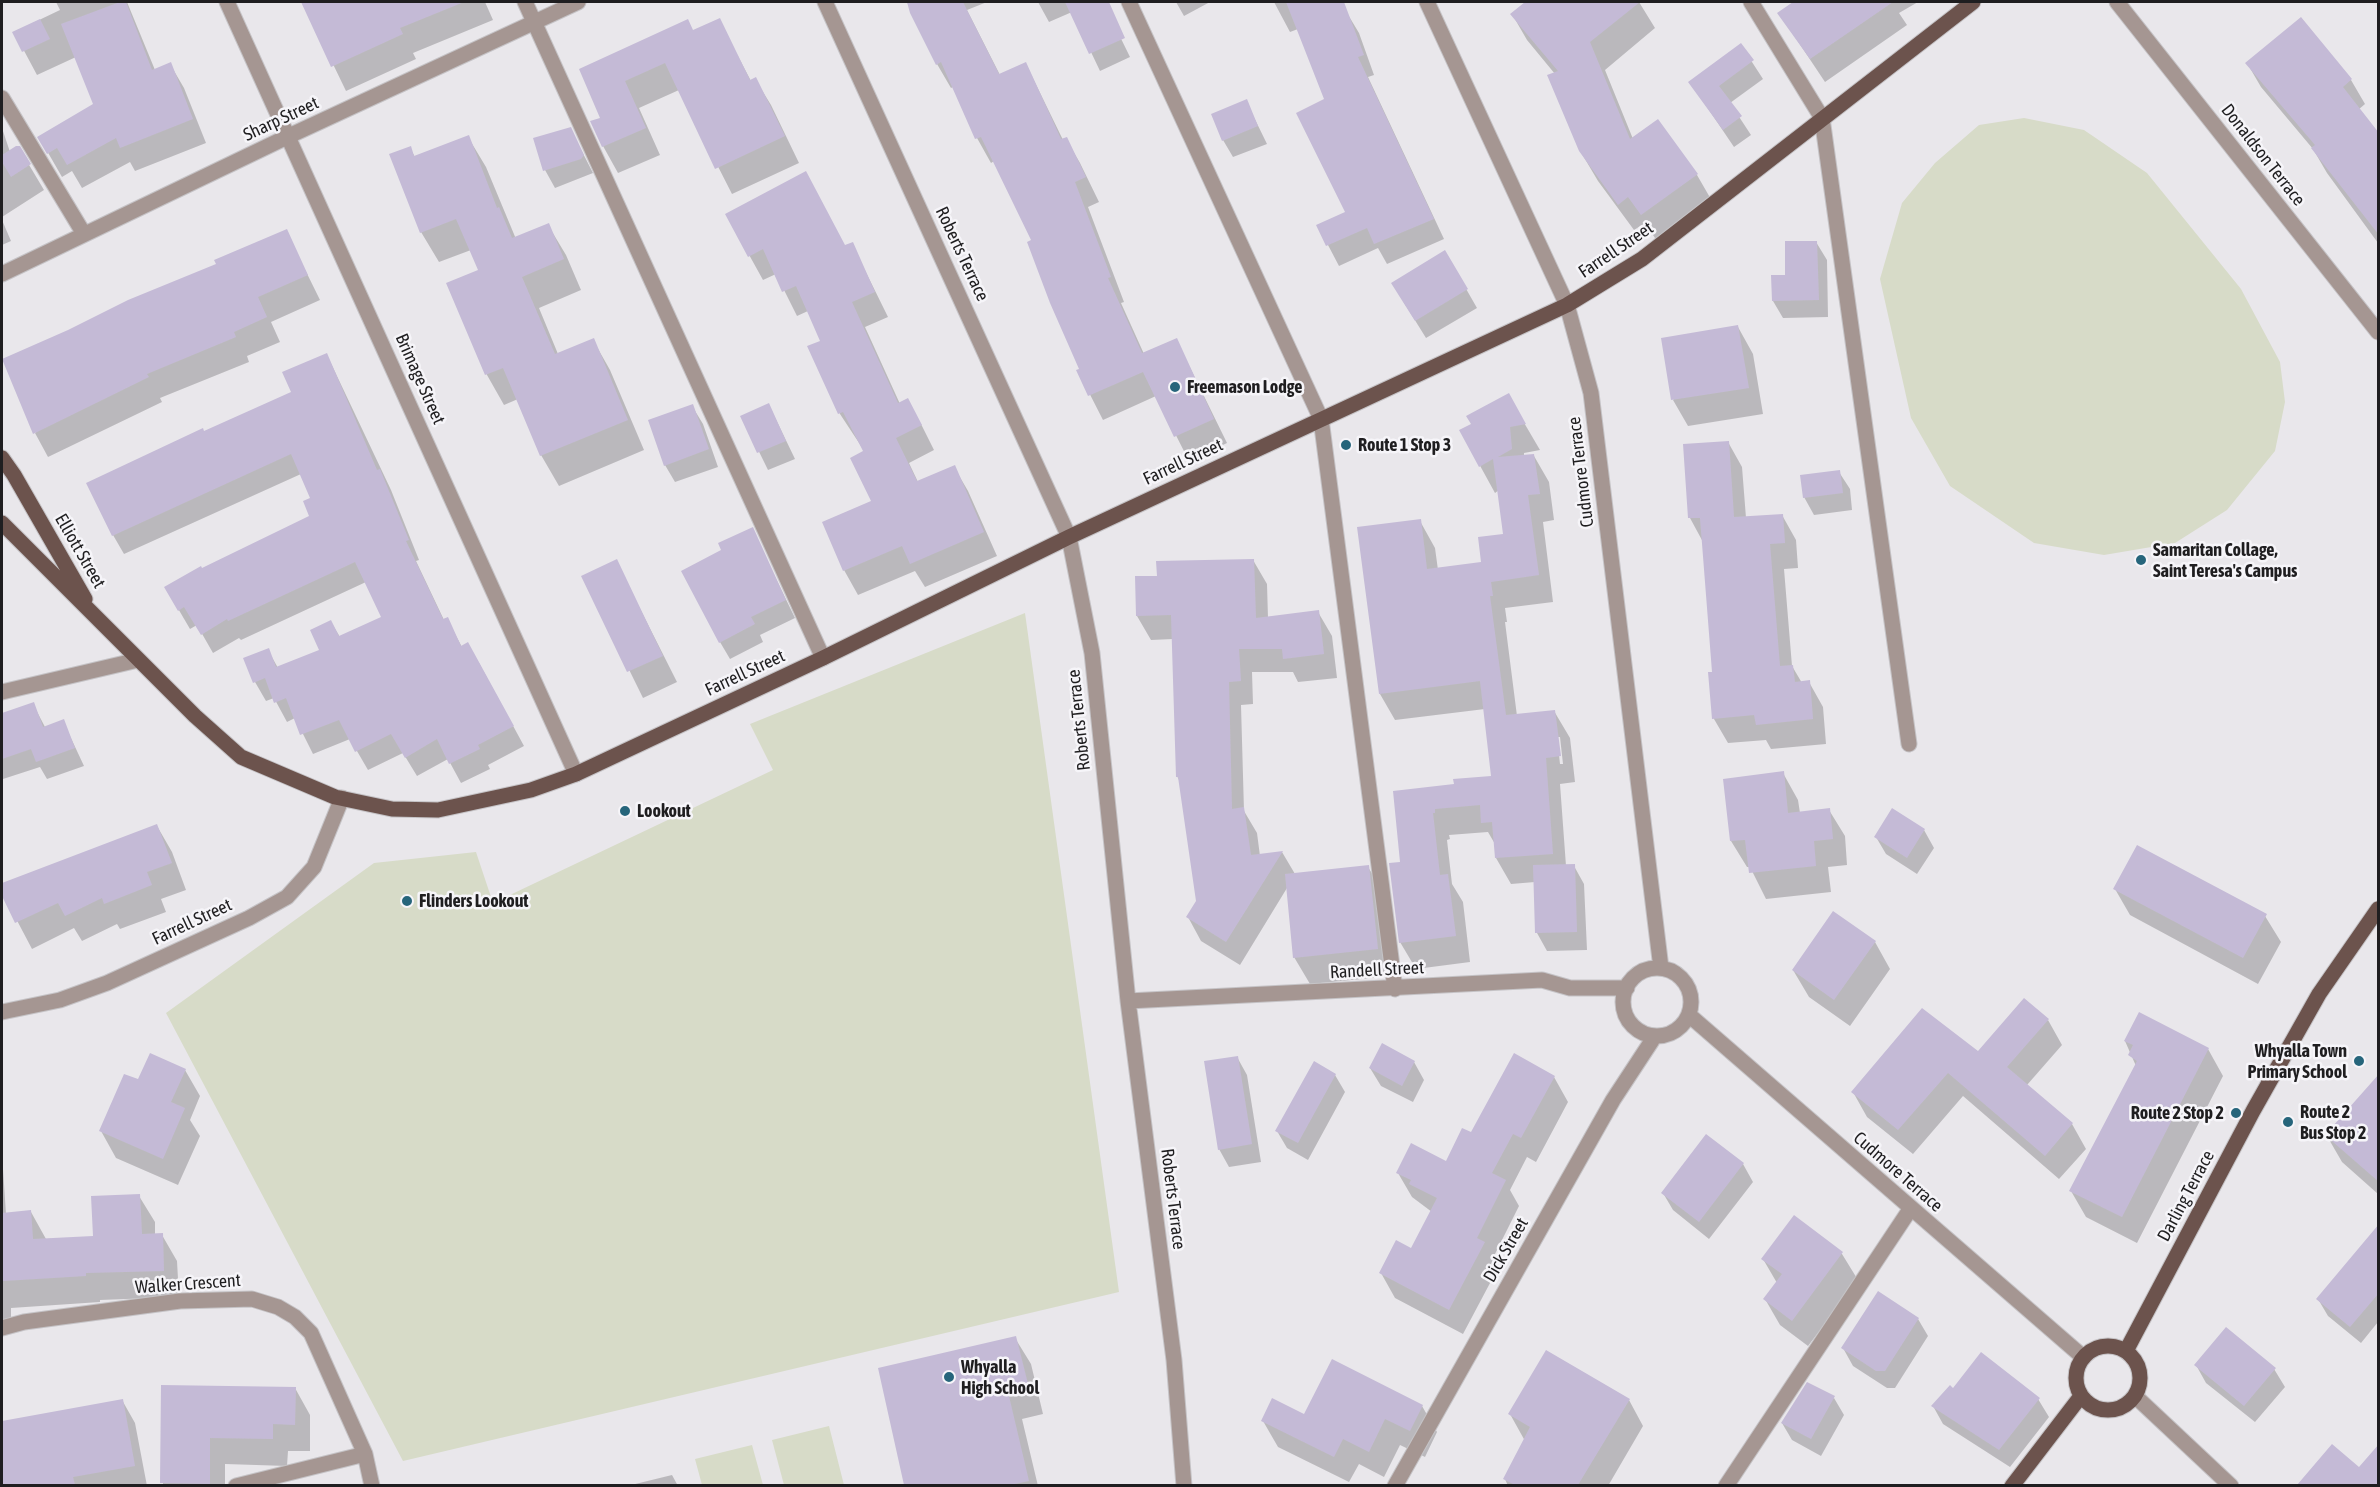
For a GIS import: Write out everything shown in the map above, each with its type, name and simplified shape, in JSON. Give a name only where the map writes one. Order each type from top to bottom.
[{"type":"main road","name":"Farrell Street","points":[[94,614],[195,716],[241,757],[342,798],[392,809],[438,810],[531,790],[576,774],[823,658],[1069,537],[1567,305],[1642,259],[1973,2]]},
{"type":"main road","name":"Elliott Street","points":[[2,458],[94,614]]},
{"type":"main road","name":"Elliott Street","points":[[2,523],[94,614]]},
{"type":"main road","name":"Darling Terrace","points":[[2126,1351],[2253,1111],[2308,1014],[2379,909]]},
{"type":"main road","points":[[2108,1345],[2126,1351],[2139,1367],[2139,1386],[2135,1396],[2119,1408],[2108,1410],[2098,1408],[2081,1396],[2076,1376],[2083,1357],[2099,1347],[2108,1345]]},
{"type":"main road","points":[[2012,1485],[2081,1396]]},
{"type":"street","name":"Brimage Street","points":[[227,2],[576,774]]},
{"type":"street","points":[[525,2],[823,658]]},
{"type":"street","name":"Sharp Street","points":[[2,274],[289,136],[578,2]]},
{"type":"street","name":"Roberts Terrace","points":[[825,2],[1069,537],[1092,653],[1128,1001],[1174,1360],[1184,1485]]},
{"type":"street","points":[[1129,2],[1321,419],[1395,989]]},
{"type":"street","name":"Cudmore Terrace","points":[[1427,2],[1567,305],[1591,393],[1661,968]]},
{"type":"street","points":[[1751,2],[1822,118],[1909,744]]},
{"type":"street","name":"Donaldson Terrace","points":[[2117,2],[2379,332]]},
{"type":"street","points":[[2,98],[84,234]]},
{"type":"street","points":[[2,692],[138,660]]},
{"type":"street","name":"Farrell Street","points":[[2,1012],[60,1000],[107,983],[249,918],[287,897],[315,867],[342,798]]},
{"type":"street","points":[[1661,968],[1680,976],[1690,994],[1689,1015],[1676,1031],[1655,1036],[1635,1028],[1628,1019],[1624,999],[1627,988],[1640,973],[1661,968]]},
{"type":"street","name":"Randell Street","points":[[1128,1001],[1542,980],[1570,988],[1627,988]]},
{"type":"street","name":"Cudmore Terrace","points":[[1689,1015],[2083,1357]]},
{"type":"street","name":"Dick Street","points":[[1395,1485],[1613,1100],[1655,1036]]},
{"type":"street","points":[[1726,1485],[1911,1208]]},
{"type":"street","name":"Walker Crescent","points":[[2,1328],[24,1322],[180,1301],[252,1299],[278,1307],[295,1317],[310,1333],[365,1454],[372,1485]]},
{"type":"street","points":[[2135,1396],[2231,1485]]},
{"type":"street","points":[[236,1485],[365,1454]]},
{"type":"green space","points":[[2024,118],[2084,130],[2147,173],[2241,289],[2280,362],[2285,402],[2275,451],[2227,510],[2175,543],[2104,555],[2034,543],[1950,486],[1911,418],[1880,279],[1902,203],[1935,163],[1979,125]]},
{"type":"green space","points":[[1025,613],[1119,1292],[403,1461],[166,1013],[374,863],[476,852],[493,903],[773,770],[750,724]]},
{"type":"green space","points":[[829,1426],[844,1485],[784,1485],[772,1440]]},
{"type":"green space","points":[[752,1445],[763,1485],[702,1485],[695,1459]]},
{"type":"building","points":[[120,2],[126,2],[152,70],[171,62],[193,119],[120,148],[116,138],[67,165],[57,148],[47,154],[37,137],[93,104],[61,24]]},
{"type":"building","points":[[301,2],[464,2],[400,28],[403,34],[331,67]]},
{"type":"building","points":[[907,2],[963,2],[999,74],[1026,62],[1061,139],[1067,137],[1086,177],[1075,182],[1111,277],[1108,278],[1142,353],[1177,338],[1214,419],[1174,437],[1143,372],[1088,396],[1027,242],[1031,240],[981,137],[975,139],[941,62],[936,65],[910,13]]},
{"type":"building","points":[[1065,2],[1109,2],[1125,38],[1089,54]]},
{"type":"building","points":[[1286,2],[1344,2],[1364,55],[1358,57],[1434,219],[1374,244],[1367,228],[1326,246],[1316,225],[1345,212],[1296,113],[1324,99]]},
{"type":"building","points":[[1525,2],[1640,2],[1590,42],[1630,139],[1658,119],[1698,174],[1641,215],[1628,197],[1618,205],[1579,151],[1547,75],[1558,71],[1510,14]]},
{"type":"building","points":[[1793,2],[1893,2],[1810,59],[1777,13]]},
{"type":"building","points":[[2301,17],[2352,79],[2343,87],[2379,133],[2379,235],[2311,148],[2315,145],[2245,63]]},
{"type":"building","points":[[720,18],[750,80],[756,77],[785,136],[715,169],[665,63],[625,81],[646,128],[602,147],[590,121],[600,118],[579,69],[688,19],[693,30]]},
{"type":"building","points":[[40,19],[50,39],[22,52],[12,32]]},
{"type":"building","points":[[1741,43],[1754,60],[1719,86],[1742,116],[1723,130],[1688,82]]},
{"type":"building","points":[[1247,99],[1258,126],[1222,141],[1211,114]]},
{"type":"building","points":[[571,127],[584,155],[581,159],[543,171],[533,138]]},
{"type":"building","points":[[469,135],[497,208],[499,207],[512,238],[549,223],[564,259],[522,277],[555,354],[594,338],[628,420],[540,456],[503,368],[485,375],[446,283],[478,270],[456,219],[420,233],[389,154],[411,146],[414,156]]},
{"type":"building","points":[[20,146],[31,164],[11,177],[2,162],[2,155]]},
{"type":"building","points":[[806,171],[845,245],[853,242],[875,292],[852,302],[898,403],[908,398],[922,425],[896,438],[917,481],[955,465],[984,532],[910,564],[902,546],[843,571],[822,522],[871,501],[850,458],[863,451],[843,412],[838,414],[807,346],[820,341],[796,286],[782,292],[763,249],[748,257],[725,214]]},
{"type":"building","points":[[287,229],[308,275],[258,297],[267,317],[234,332],[236,337],[147,374],[149,377],[33,434],[2,359],[128,300],[216,264],[214,260]]},
{"type":"building","points":[[1785,241],[1817,241],[1819,300],[1772,301],[1771,275],[1785,275]]},
{"type":"building","points":[[1445,250],[1468,289],[1415,321],[1391,283]]},
{"type":"building","points":[[1738,325],[1749,388],[1671,400],[1661,338]]},
{"type":"building","points":[[327,353],[377,470],[380,469],[409,540],[406,541],[443,619],[448,617],[461,646],[468,642],[514,726],[478,745],[480,749],[449,764],[437,739],[405,758],[391,734],[355,752],[339,720],[300,735],[286,698],[274,703],[265,678],[253,683],[243,658],[269,648],[276,667],[319,650],[310,630],[331,620],[339,636],[381,617],[355,562],[228,621],[227,619],[201,635],[184,607],[178,611],[164,587],[201,566],[202,568],[309,516],[303,501],[310,498],[291,454],[112,536],[86,483],[203,428],[204,431],[291,392],[282,372]]},
{"type":"building","points":[[1509,393],[1526,424],[1510,427],[1512,449],[1498,457],[1534,454],[1540,494],[1528,495],[1539,575],[1491,582],[1493,596],[1490,596],[1506,715],[1555,710],[1561,756],[1546,758],[1553,854],[1495,858],[1492,822],[1481,823],[1480,805],[1435,809],[1433,813],[1440,875],[1448,874],[1456,936],[1399,943],[1389,863],[1400,862],[1393,791],[1454,784],[1453,779],[1491,776],[1480,681],[1379,694],[1357,527],[1421,519],[1427,569],[1481,562],[1478,537],[1503,534],[1493,459],[1479,467],[1459,430],[1471,424],[1466,416]]},
{"type":"building","points":[[769,403],[786,441],[757,453],[740,416]]},
{"type":"building","points":[[693,404],[709,449],[664,466],[648,420]]},
{"type":"building","points":[[1729,441],[1734,517],[1783,514],[1785,543],[1770,544],[1780,666],[1793,665],[1795,682],[1810,680],[1813,719],[1756,725],[1754,715],[1712,719],[1708,672],[1712,672],[1700,518],[1688,518],[1683,444]]},
{"type":"building","points":[[1840,470],[1843,493],[1803,498],[1800,475]]},
{"type":"building","points":[[753,527],[786,600],[751,617],[755,624],[719,643],[681,571],[721,550],[718,543]]},
{"type":"building","points":[[617,559],[663,656],[627,672],[581,576]]},
{"type":"building","points":[[1254,559],[1256,618],[1319,610],[1324,654],[1283,659],[1282,649],[1239,649],[1241,681],[1229,682],[1232,809],[1244,807],[1251,855],[1283,851],[1226,942],[1186,917],[1196,901],[1178,777],[1176,777],[1171,615],[1136,616],[1135,576],[1157,576],[1156,561]]},
{"type":"building","points":[[34,702],[43,727],[64,719],[75,748],[36,762],[31,749],[2,759],[2,713]]},
{"type":"building","points":[[1784,771],[1788,813],[1830,808],[1833,839],[1814,841],[1816,866],[1749,873],[1745,840],[1730,841],[1723,779]]},
{"type":"building","points":[[1892,808],[1925,829],[1907,858],[1874,837]]},
{"type":"building","points":[[157,824],[172,863],[147,872],[152,885],[104,904],[102,898],[65,916],[58,903],[15,923],[2,896],[2,883]]},
{"type":"building","points":[[2137,845],[2267,914],[2243,958],[2113,889]]},
{"type":"building","points":[[1575,864],[1577,932],[1535,933],[1533,865]]},
{"type":"building","points":[[1369,865],[1378,949],[1293,958],[1285,874]]},
{"type":"building","points":[[1833,911],[1876,941],[1834,1000],[1792,970]]},
{"type":"building","points":[[2024,998],[2049,1019],[2007,1067],[2073,1123],[2045,1156],[1948,1073],[1898,1130],[1851,1092],[1922,1008],[1978,1051]]},
{"type":"building","points":[[2139,1012],[2209,1048],[2122,1217],[2069,1191],[2137,1061],[2128,1055],[2133,1045],[2124,1041]]},
{"type":"building","points":[[1382,1043],[1415,1061],[1402,1086],[1369,1068]]},
{"type":"building","points":[[150,1053],[186,1069],[171,1102],[185,1108],[163,1159],[99,1131],[124,1074],[138,1079]]},
{"type":"building","points":[[1514,1053],[1555,1076],[1521,1138],[1513,1134],[1492,1173],[1506,1180],[1477,1238],[1485,1242],[1449,1310],[1379,1273],[1396,1240],[1411,1248],[1437,1198],[1409,1184],[1411,1180],[1396,1173],[1411,1143],[1446,1161],[1462,1128],[1471,1132]]},
{"type":"building","points":[[1238,1056],[1252,1144],[1218,1150],[1204,1061]]},
{"type":"building","points":[[1314,1061],[1336,1074],[1298,1143],[1275,1131]]},
{"type":"building","points":[[2379,1074],[2379,1182],[2325,1135]]},
{"type":"building","points":[[1706,1134],[1744,1163],[1699,1222],[1661,1193]]},
{"type":"building","points":[[140,1194],[142,1234],[163,1233],[164,1271],[86,1273],[86,1276],[3,1281],[2,1213],[31,1210],[33,1239],[93,1236],[91,1196]]},
{"type":"building","points":[[1794,1215],[1843,1252],[1792,1321],[1763,1299],[1782,1274],[1761,1259]]},
{"type":"building","points":[[2379,1224],[2379,1293],[2350,1327],[2316,1299]]},
{"type":"building","points":[[1878,1291],[1919,1318],[1885,1371],[1876,1371],[1841,1348]]},
{"type":"building","points":[[2226,1327],[2276,1368],[2244,1406],[2194,1365]]},
{"type":"building","points":[[1016,1336],[1029,1388],[1008,1392],[1029,1481],[1010,1485],[904,1485],[878,1368]]},
{"type":"building","points":[[1546,1350],[1630,1399],[1578,1485],[1515,1485],[1503,1479],[1530,1427],[1508,1414]]},
{"type":"building","points":[[1981,1352],[2040,1398],[1999,1450],[1931,1406],[1950,1385],[1953,1388]]},
{"type":"building","points":[[1332,1359],[1423,1405],[1410,1431],[1385,1419],[1369,1452],[1343,1439],[1334,1457],[1261,1421],[1272,1398],[1304,1414]]},
{"type":"building","points":[[1807,1382],[1835,1396],[1811,1439],[1781,1423]]},
{"type":"building","points":[[161,1385],[296,1387],[295,1425],[273,1424],[273,1439],[210,1438],[210,1484],[160,1483]]},
{"type":"building","points":[[123,1399],[135,1466],[73,1477],[75,1485],[2,1485],[2,1421]]},
{"type":"building","points":[[2332,1444],[2359,1467],[2379,1444],[2379,1485],[2297,1485]]},
{"type":"place","name":"Freemason Lodge","points":[[1175,387]]},
{"type":"place","name":"Route 1 Stop 3","points":[[1346,445]]},
{"type":"place","name":"Samaritan Collage, Saint Teresa's Campus","points":[[2141,560]]},
{"type":"place","name":"Lookout","points":[[625,811]]},
{"type":"place","name":"Flinders Lookout","points":[[407,901]]},
{"type":"place","name":"Whyalla Town Primary School","points":[[2359,1061]]},
{"type":"place","name":"Route 2 Stop 2","points":[[2236,1113]]},
{"type":"place","name":"Route 2 Bus Stop 2","points":[[2288,1122]]},
{"type":"place","name":"Whyalla High School","points":[[949,1377]]}]
